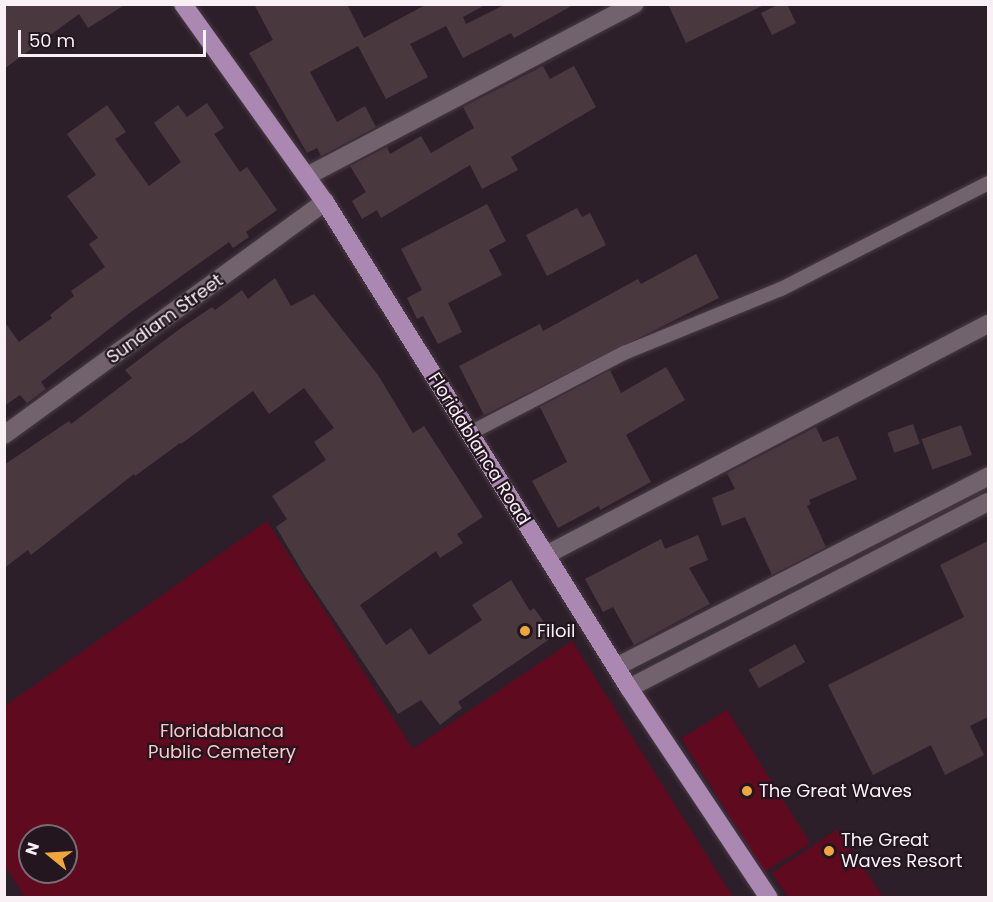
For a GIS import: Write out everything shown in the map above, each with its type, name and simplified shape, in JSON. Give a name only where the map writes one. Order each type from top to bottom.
[{"type":"main road","name":"Floridablanca Road","points":[[183,4],[325,202],[629,688],[768,897]]},
{"type":"street","points":[[307,176],[635,4]]},
{"type":"street","name":"Sundiam Street","points":[[4,435],[325,202]]},
{"type":"street","points":[[546,555],[988,324]]},
{"type":"street","points":[[616,667],[988,477]]},
{"type":"street","points":[[629,688],[988,502]]},
{"type":"lane","points":[[470,434],[624,353],[781,289],[988,183]]},
{"type":"green space","name":"Floridablanca Public Cemetery","points":[[267,521],[413,749],[572,641],[733,897],[25,897],[5,866],[5,706]]},
{"type":"green space","name":"The Great Waves","points":[[727,710],[810,843],[764,872],[681,739]]},
{"type":"green space","name":"The Great Waves Resort","points":[[838,829],[883,897],[788,897],[772,873]]},
{"type":"building","points":[[4,4],[126,4],[88,28],[79,14],[4,69]]},
{"type":"building","points":[[254,4],[347,4],[364,38],[427,4],[487,4],[463,17],[466,24],[506,4],[575,4],[514,38],[511,33],[463,58],[446,26],[410,44],[428,77],[386,99],[358,46],[310,72],[337,122],[365,106],[376,127],[321,156],[317,148],[307,153],[249,53],[273,40]]},
{"type":"building","points":[[668,4],[766,4],[686,43]]},
{"type":"building","points":[[779,4],[787,4],[796,23],[772,35],[761,13]]},
{"type":"building","points":[[543,66],[550,79],[574,66],[596,107],[511,157],[518,170],[482,189],[470,165],[381,218],[377,210],[362,219],[352,201],[366,192],[350,166],[387,147],[390,154],[421,136],[431,153],[474,128],[463,107]]},
{"type":"building","points":[[207,103],[224,128],[214,134],[240,172],[247,167],[277,210],[246,232],[249,237],[233,248],[229,242],[131,312],[41,382],[46,389],[27,403],[20,395],[4,406],[4,321],[19,342],[52,318],[50,315],[74,296],[71,291],[105,267],[89,244],[98,238],[67,196],[96,175],[67,134],[107,105],[126,132],[115,139],[149,186],[181,162],[154,123],[178,105],[187,117]]},
{"type":"building","points":[[487,204],[506,241],[489,250],[502,275],[448,303],[462,332],[438,344],[423,316],[417,319],[407,298],[422,290],[401,249]]},
{"type":"building","points":[[577,208],[582,217],[590,213],[606,245],[547,276],[526,235]]},
{"type":"building","points":[[696,254],[719,298],[484,415],[459,366],[540,324],[543,331],[638,279],[641,284]]},
{"type":"building","points":[[275,278],[291,306],[314,294],[378,375],[413,433],[424,426],[483,517],[457,534],[463,543],[440,558],[436,551],[360,605],[386,645],[411,628],[429,655],[482,620],[472,605],[511,580],[530,611],[534,608],[554,636],[458,702],[462,708],[440,725],[421,700],[398,714],[305,576],[276,527],[287,519],[272,496],[326,460],[314,442],[334,428],[304,388],[269,414],[253,391],[181,444],[135,476],[134,474],[31,555],[28,550],[4,568],[4,465],[69,421],[71,424],[132,378],[125,370],[181,328],[212,307],[215,310],[242,290],[248,299]]},
{"type":"building","points":[[666,367],[685,400],[626,435],[651,482],[600,510],[599,506],[558,528],[532,481],[567,462],[540,407],[610,370],[621,393]]},
{"type":"building","points":[[913,424],[920,444],[894,453],[887,433]]},
{"type":"building","points":[[961,425],[972,455],[932,469],[922,439]]},
{"type":"building","points":[[816,427],[823,442],[838,436],[857,479],[809,500],[811,504],[807,506],[826,547],[772,575],[745,517],[722,526],[712,498],[735,489],[727,473]]},
{"type":"building","points":[[698,535],[708,560],[689,568],[710,604],[634,645],[613,607],[603,612],[585,579],[661,539],[665,549]]},
{"type":"building","points":[[988,541],[988,717],[970,726],[984,755],[945,775],[931,745],[873,775],[828,685],[964,617],[940,565]]},
{"type":"building","points":[[795,644],[805,662],[759,688],[749,670]]},
{"type":"place","name":"Filoil","points":[[525,631]]},
{"type":"place","name":"The Great Waves","points":[[747,791]]},
{"type":"place","name":"The Great Waves Resort","points":[[829,851]]}]
